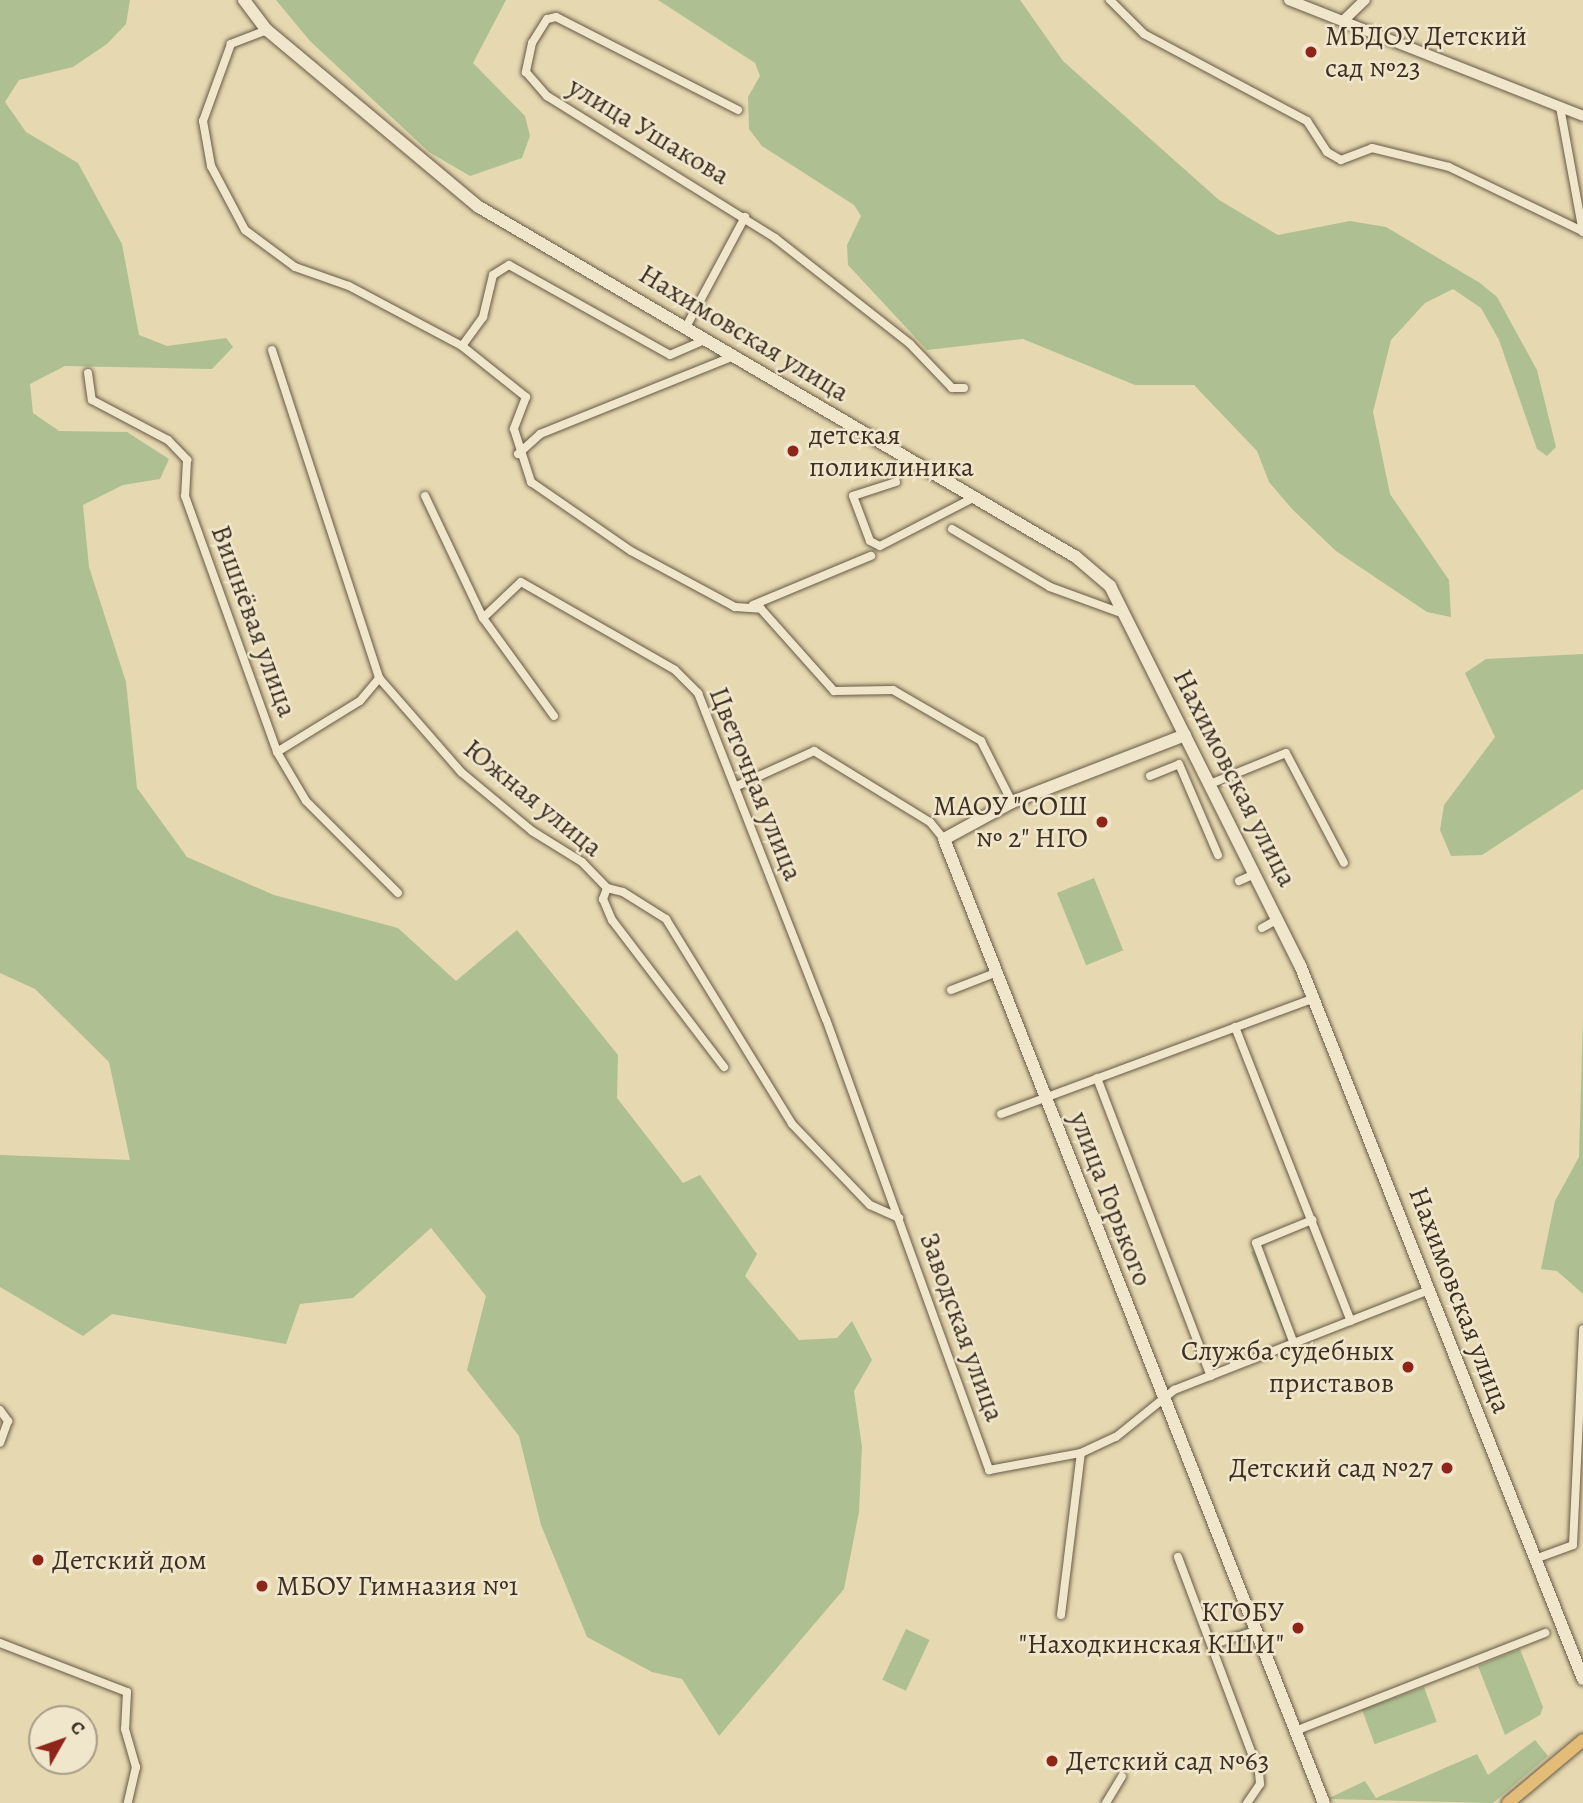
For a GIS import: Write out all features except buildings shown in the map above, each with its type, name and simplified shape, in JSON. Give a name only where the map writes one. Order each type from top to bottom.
[{"type":"main road","name":"Нахимовская улица","points":[[244,0],[267,30],[479,207],[708,339],[1091,567],[1126,615],[1278,919],[1314,998],[1583,1679]]},
{"type":"main road","points":[[944,839],[1012,802],[1185,735]]},
{"type":"main road","name":"улица Горького","points":[[944,839],[1161,1397],[1324,1803]]},
{"type":"main road","points":[[1508,1803],[1583,1740]]},
{"type":"street","points":[[1110,0],[1144,34],[1307,121],[1327,152],[1340,160],[1372,148],[1449,167],[1583,232]]},
{"type":"street","points":[[1289,0],[1583,116]]},
{"type":"street","points":[[1344,20],[1365,0]]},
{"type":"street","name":"улица Ушакова","points":[[737,110],[556,17],[547,19],[532,43],[526,72],[547,96],[745,217],[910,344],[952,388],[964,388]]},
{"type":"street","points":[[267,30],[231,44],[202,121],[211,166],[246,230],[295,267],[349,286],[462,346],[526,397],[514,429],[518,454],[531,482],[631,551],[735,607],[753,605],[872,556]]},
{"type":"street","points":[[1560,107],[1583,232]]},
{"type":"street","points":[[685,327],[745,217]]},
{"type":"street","points":[[462,346],[483,317],[493,275],[509,265],[670,355],[708,339]]},
{"type":"street","name":"Южная улица","points":[[272,350],[379,678],[461,772],[531,831],[582,862],[607,888],[603,899],[618,930],[724,1067]]},
{"type":"street","points":[[518,454],[540,434],[735,356]]},
{"type":"street","name":"Вишнёвая улица","points":[[88,373],[93,400],[168,440],[187,460],[185,496],[277,752],[306,801],[398,893]]},
{"type":"street","points":[[896,482],[853,496],[870,541],[880,546],[975,497]]},
{"type":"street","points":[[425,496],[483,618],[554,716]]},
{"type":"street","points":[[951,529],[1050,587],[1126,615]]},
{"type":"street","name":"Цветочная улица","points":[[483,618],[521,582],[675,670],[709,715],[826,1019]]},
{"type":"street","points":[[753,605],[834,691],[893,690],[981,741],[1012,802]]},
{"type":"street","points":[[277,752],[360,701],[379,678]]},
{"type":"street","name":"улица Горького","points":[[737,786],[814,751],[930,822],[944,839]]},
{"type":"street","points":[[1210,784],[1286,752],[1345,863]]},
{"type":"street","points":[[1150,776],[1179,765],[1219,855]]},
{"type":"street","points":[[1239,881],[1255,874]]},
{"type":"street","points":[[607,888],[623,891],[666,919],[792,1124],[870,1205],[898,1218]]},
{"type":"street","points":[[1262,928],[1278,919]]},
{"type":"street","points":[[951,990],[995,973]]},
{"type":"street","points":[[1001,1114],[1314,998]]},
{"type":"street","name":"Заводская улица","points":[[826,1019],[989,1470],[1081,1453],[1116,1437],[1161,1397],[1429,1290]]},
{"type":"street","points":[[1236,1027],[1351,1321]]},
{"type":"street","points":[[1097,1079],[1211,1376]]},
{"type":"street","points":[[1294,1344],[1256,1243],[1312,1220]]},
{"type":"street","points":[[1535,1559],[1573,1545],[1583,1329]]},
{"type":"street","points":[[0,1410],[8,1421],[0,1443]]},
{"type":"street","points":[[1061,1615],[1081,1453]]},
{"type":"street","points":[[1178,1557],[1214,1644],[1222,1681],[1259,1772],[1260,1784],[1247,1803]]},
{"type":"street","points":[[1214,1644],[1255,1631]]},
{"type":"street","points":[[1295,1731],[1545,1633]]},
{"type":"street","points":[[0,1643],[127,1692],[125,1729],[136,1767],[128,1803]]},
{"type":"street","points":[[1106,1803],[1122,1776]]},
{"type":"green space","points":[[0,0],[130,0],[126,24],[107,44],[73,67],[19,80],[5,102],[26,132],[78,163],[122,244],[139,335],[167,346],[226,338],[233,347],[212,369],[65,366],[30,384],[33,413],[59,431],[127,432],[169,459],[160,479],[123,485],[83,505],[89,567],[126,682],[137,788],[187,857],[274,895],[398,928],[456,981],[517,930],[618,1055],[617,1098],[683,1183],[700,1175],[757,1254],[745,1276],[799,1340],[837,1338],[852,1321],[872,1360],[854,1391],[862,1447],[859,1512],[844,1589],[719,1736],[682,1679],[652,1672],[587,1637],[541,1525],[519,1436],[467,1370],[486,1296],[431,1228],[353,1298],[300,1304],[286,1344],[112,1314],[83,1336],[0,1287],[0,1155],[130,1160],[109,1062],[35,989],[0,973]]},
{"type":"green space","points":[[276,0],[506,0],[473,63],[525,116],[530,136],[522,158],[470,176],[429,152],[310,41]]},
{"type":"green space","points":[[658,0],[1020,0],[1063,61],[1219,200],[1278,235],[1350,221],[1386,227],[1480,283],[1497,297],[1537,370],[1556,447],[1547,456],[1537,449],[1499,340],[1481,308],[1453,289],[1425,303],[1391,340],[1373,412],[1390,494],[1449,580],[1451,617],[1427,612],[1336,551],[1293,510],[1269,482],[1257,451],[1194,385],[1135,385],[1023,339],[927,350],[848,265],[847,245],[861,216],[854,205],[762,146],[749,129],[748,97],[760,76],[755,63]]},
{"type":"green space","points":[[1583,654],[1583,789],[1482,855],[1451,856],[1440,830],[1444,805],[1495,737],[1465,673],[1486,659]]},
{"type":"green space","points":[[1094,878],[1123,950],[1086,965],[1057,893]]},
{"type":"green space","points":[[1583,1018],[1583,1294],[1557,1271],[1541,1269],[1555,1201],[1579,1157]]},
{"type":"green space","points":[[1256,1250],[1289,1333],[1286,1337],[1251,1252]]},
{"type":"green space","points":[[906,1629],[930,1640],[906,1691],[882,1680]]},
{"type":"green space","points":[[1520,1649],[1543,1707],[1540,1715],[1505,1735],[1478,1666]]},
{"type":"green space","points":[[1424,1687],[1437,1722],[1375,1744],[1362,1710]]},
{"type":"green space","points":[[1535,1740],[1548,1756],[1493,1803],[1327,1799],[1365,1781],[1376,1798],[1477,1754],[1488,1775]]},
{"type":"place","name":"МБДОУ Детский сад №23","points":[[1311,52]]},
{"type":"place","name":"детская поликлиника","points":[[793,451]]},
{"type":"place","name":"МАОУ \"СОШ № 2\" НГО","points":[[1102,822]]},
{"type":"place","name":"Служба судебных приставов","points":[[1408,1367]]},
{"type":"place","name":"Детский сад №27","points":[[1447,1468]]},
{"type":"place","name":"Детский дом","points":[[38,1560]]},
{"type":"place","name":"МБОУ Гимназия №1","points":[[262,1586]]},
{"type":"place","name":"КГОБУ \"Находкинская КШИ\"","points":[[1298,1628]]},
{"type":"place","name":"Детский сад №63","points":[[1052,1761]]}]
